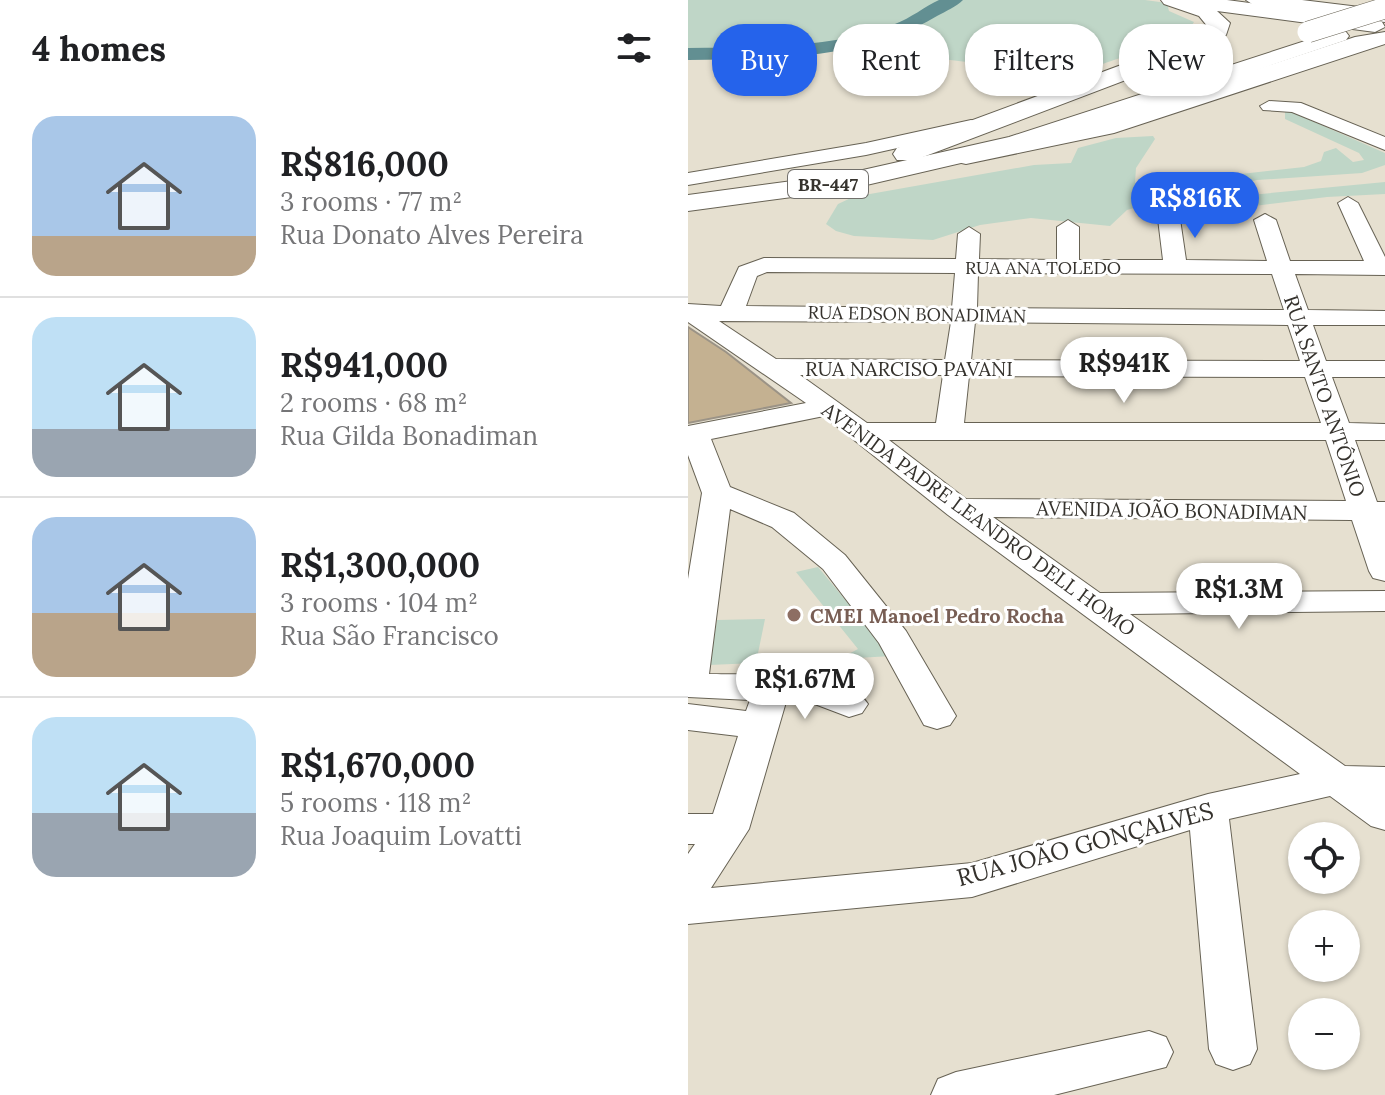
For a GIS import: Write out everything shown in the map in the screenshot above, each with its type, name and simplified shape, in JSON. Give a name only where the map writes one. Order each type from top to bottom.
[{"type":"highway","points":[[906,154],[1194,46],[1216,33],[1220,26],[1216,19],[1199,9],[1171,0]]},
{"type":"highway","points":[[1183,0],[1385,22]]},
{"type":"highway","points":[[1208,0],[1385,22]]},
{"type":"highway","points":[[966,156],[1105,128],[1363,42],[1385,38]]},
{"type":"main road","points":[[1255,0],[1385,22]]},
{"type":"main road","name":"BR-447","points":[[688,189],[807,173],[906,154],[1034,121],[1385,8]]},
{"type":"main road","name":"BR-447","points":[[688,203],[845,182],[966,156],[1072,126],[1385,22]]},
{"type":"street","points":[[1269,106],[1295,107],[1385,144]]},
{"type":"street","points":[[688,179],[866,149],[1021,112]]},
{"type":"street","points":[[1348,203],[1382,268]]},
{"type":"street","points":[[1169,219],[1176,268]]},
{"type":"street","name":"RUA SANTO ANTÔNIO","points":[[1265,220],[1337,432],[1375,511],[1385,571]]},
{"type":"street","points":[[1068,227],[1068,267]]},
{"type":"street","points":[[949,430],[964,314],[969,234]]},
{"type":"street","name":"RUA ANA TOLEDO","points":[[731,312],[747,272],[755,266],[1382,268]]},
{"type":"street","name":"RUA EDSON BONADIMAN","points":[[689,312],[1385,318]]},
{"type":"street","name":"AVENIDA PADRE LEANDRO DELL HOMO","points":[[689,312],[829,407],[959,508],[1385,815]]},
{"type":"street","name":"RUA NARCISO PAVANI","points":[[770,367],[1385,369]]},
{"type":"street","points":[[829,407],[691,434],[717,493],[688,685],[817,691],[849,704]]},
{"type":"street","points":[[862,431],[1385,432]]},
{"type":"street","points":[[717,493],[783,520],[834,562],[894,639],[937,716]]},
{"type":"street","name":"AVENIDA JOÃO BONADIMAN","points":[[959,508],[1375,511]]},
{"type":"street","points":[[1093,604],[1385,601]]},
{"type":"street","points":[[688,887],[728,829],[772,689]]},
{"type":"street","points":[[688,717],[760,726]]},
{"type":"street","name":"RUA JOÃO GONÇALVES","points":[[688,907],[972,880],[1208,809],[1336,780],[1385,781]]},
{"type":"street","points":[[1208,809],[1233,1049]]},
{"type":"street","points":[[688,829],[728,829]]},
{"type":"street","points":[[956,1095],[1149,1052]]},
{"type":"green space","points":[[688,0],[1145,0],[1167,3],[1169,11],[1194,22],[1119,24],[1119,58],[1103,64],[1103,24],[965,24],[965,62],[949,60],[949,24],[833,24],[833,44],[817,47],[817,24],[712,24],[712,53],[688,54]]},
{"type":"green space","points":[[1285,109],[1385,153],[1385,165],[1362,173],[1257,180],[1223,188],[1250,195],[1385,182],[1385,194],[1327,197],[1230,209],[1144,205],[1127,210],[1110,226],[1031,218],[980,225],[933,240],[854,236],[836,231],[826,224],[838,204],[853,197],[1034,165],[1071,163],[1078,148],[1116,138],[1153,136],[1155,139],[1136,168],[1135,183],[1143,185],[1304,167],[1321,161],[1324,152],[1336,148],[1353,162],[1364,160],[1359,153],[1285,119]]},
{"type":"green space","points":[[818,567],[892,656],[839,659],[858,649],[796,572]]},
{"type":"green space","points":[[765,619],[756,663],[709,665],[717,620]]},
{"type":"building","points":[[688,327],[726,352],[791,403],[688,423]]},
{"type":"waterway","points":[[688,54],[765,52],[843,43],[901,28],[954,0]]},
{"type":"place","name":"CMEI Manoel Pedro Rocha","points":[[794,615]]}]
